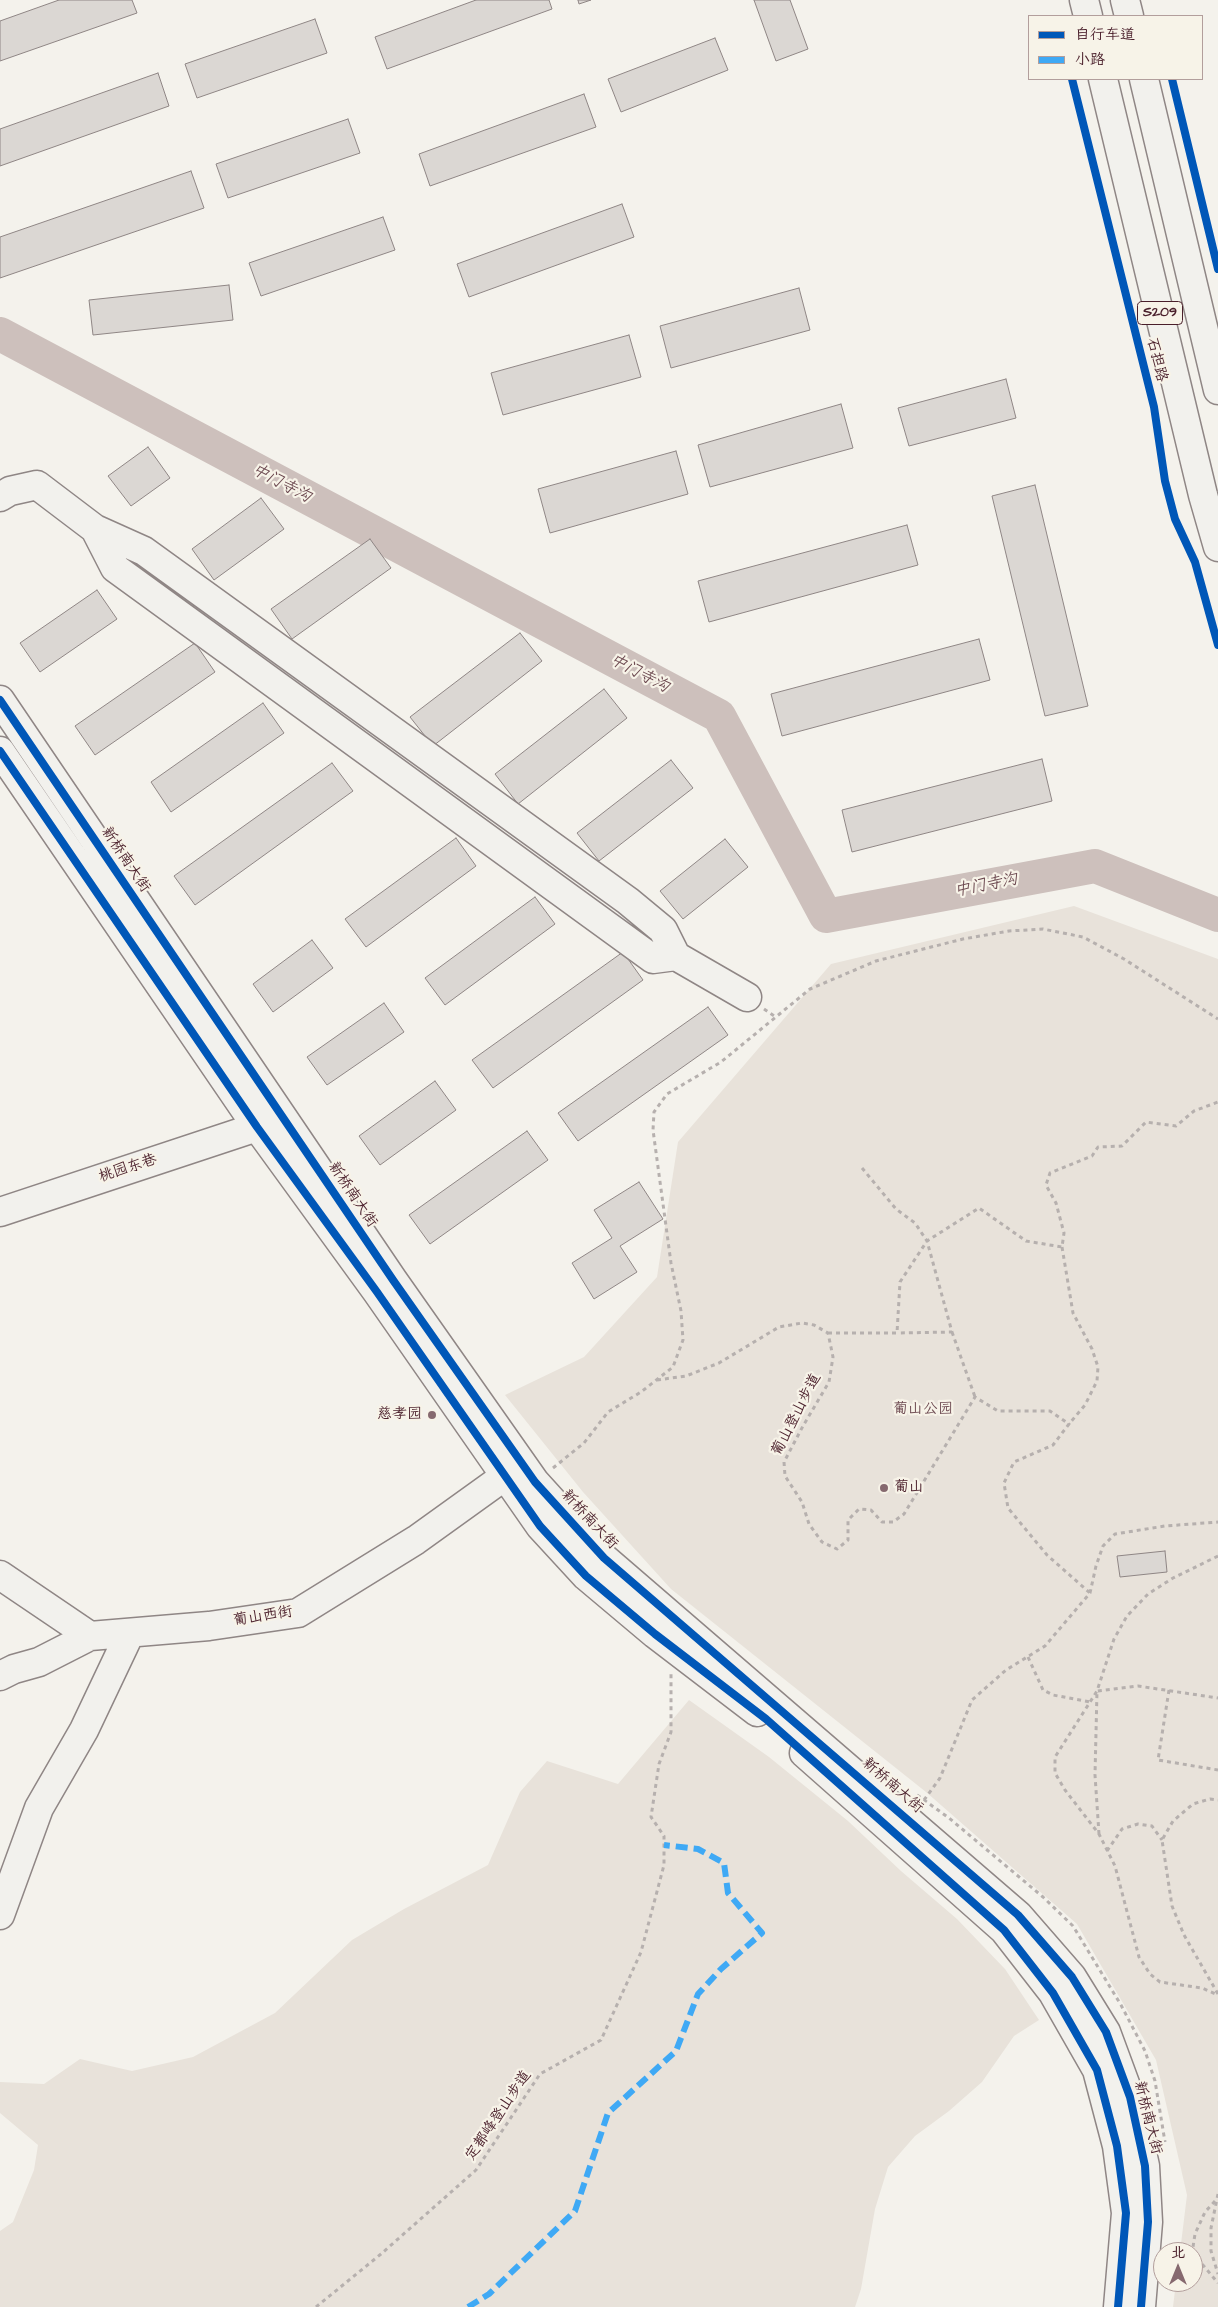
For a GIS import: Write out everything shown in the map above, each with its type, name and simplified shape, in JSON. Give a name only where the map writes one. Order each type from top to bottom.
[{"type":"main road","points":[[1084,0],[1088,15]]},
{"type":"main road","points":[[1125,0],[1129,15]]},
{"type":"main road","name":"石担路","points":[[1103,80],[1201,485],[1218,547]]},
{"type":"main road","name":"S209","points":[[1144,80],[1218,390]]},
{"type":"main road","points":[[0,497],[10,491],[38,485],[95,529],[115,568],[654,959],[676,956],[747,997]]},
{"type":"main road","name":"新桥南大街","points":[[0,700],[393,1280],[535,1482],[604,1558],[1018,1915],[1072,1977],[1106,2032],[1130,2096],[1145,2166],[1148,2222],[1141,2307]]},
{"type":"main road","points":[[0,751],[257,1127],[377,1292],[540,1526],[586,1576],[655,1634],[678,1649],[766,1719],[1004,1930],[1053,1993],[1097,2070],[1118,2146],[1126,2214],[1118,2307]]},
{"type":"main road","name":"桃园东巷","points":[[0,1212],[257,1127]]},
{"type":"main road","name":"葡山西街","points":[[90,1636],[209,1626],[298,1613],[416,1540],[505,1476]]},
{"type":"main road","points":[[0,1575],[90,1636],[39,1662],[5,1671]]},
{"type":"main road","points":[[0,1915],[39,1808],[84,1730],[130,1633]]},
{"type":"path","points":[[550,1471],[584,1443],[608,1412],[674,1367],[684,1340],[670,1263],[653,1130],[654,1112],[667,1094],[721,1062],[810,989],[876,961],[953,941],[1009,931],[1043,929],[1083,937],[1124,959],[1218,1019]]},
{"type":"path","points":[[1090,1593],[1047,1555],[1017,1521],[1008,1508],[1004,1483],[1014,1462],[1053,1445],[1084,1406],[1097,1381],[1098,1367],[1092,1349],[1073,1313],[1062,1247],[1064,1233],[1056,1203],[1046,1185],[1050,1173],[1092,1156],[1098,1147],[1122,1146],[1146,1122],[1176,1126],[1194,1111],[1218,1102]]},
{"type":"path","points":[[862,1168],[896,1209],[915,1223],[927,1241],[952,1332],[975,1397],[998,1410],[1050,1412],[1069,1424]]},
{"type":"path","points":[[897,1333],[900,1282],[927,1241],[979,1208],[1026,1241],[1062,1247]]},
{"type":"path","points":[[657,1380],[686,1376],[719,1363],[779,1326],[802,1323],[814,1325],[828,1333],[952,1332]]},
{"type":"path","points":[[924,1800],[940,1778],[972,1700],[1006,1670],[1045,1646],[1090,1593],[1103,1546],[1115,1534],[1165,1526],[1218,1522]]},
{"type":"path","points":[[1218,1556],[1173,1578],[1148,1594],[1128,1616],[1114,1639],[1097,1691],[1055,1756],[1055,1773],[1064,1790],[1099,1834],[1115,1866],[1139,1957],[1150,1974],[1160,1982],[1202,1988],[1218,1995]]},
{"type":"path","points":[[1028,1657],[1043,1690],[1053,1695],[1090,1702]]},
{"type":"path","points":[[1097,1691],[1138,1686],[1218,1698]]},
{"type":"path","points":[[1169,1690],[1158,1760],[1218,1770]]},
{"type":"path","points":[[1097,1691],[1095,1775],[1099,1834]]},
{"type":"path","points":[[1162,1840],[1173,1821],[1193,1804],[1210,1799],[1218,1800]]},
{"type":"path","points":[[1107,1851],[1122,1829],[1138,1824],[1152,1826],[1162,1840],[1172,1906],[1184,1935],[1218,1995]]},
{"type":"path","points":[[1218,2194],[1215,2201],[1211,2228],[1211,2251],[1218,2274]]},
{"type":"path","points":[[1215,2201],[1205,2212],[1195,2234],[1193,2247],[1197,2258],[1218,2283]]},
{"type":"green space","name":"葡山公园","points":[[1074,906],[1218,959],[1218,2307],[1173,2307],[1175,2292],[1203,2292],[1203,2242],[1181,2242],[1187,2195],[1156,2060],[1077,1924],[926,1792],[671,1589],[583,1492],[505,1395],[584,1357],[657,1277],[678,1142],[831,964]]},
{"type":"green space","points":[[689,1700],[769,1757],[848,1821],[901,1871],[957,1919],[1005,1969],[1039,2020],[1014,2036],[982,2082],[949,2111],[915,2136],[888,2167],[875,2209],[861,2289],[855,2307],[0,2307],[0,2231],[13,2222],[34,2170],[38,2145],[0,2113],[0,2082],[44,2084],[80,2059],[132,2071],[193,2057],[275,2013],[352,1940],[404,1909],[488,1865],[520,1792],[547,1761],[618,1784]]},
{"type":"building","points":[[59,0],[132,0],[137,13],[0,61],[0,21]]},
{"type":"building","points":[[476,0],[549,0],[552,9],[387,69],[375,37]]},
{"type":"building","points":[[578,0],[591,0],[579,4]]},
{"type":"building","points":[[754,0],[790,0],[808,49],[776,61]]},
{"type":"building","points":[[315,19],[327,53],[197,98],[185,64]]},
{"type":"building","points":[[715,38],[728,70],[621,112],[608,79]]},
{"type":"building","points":[[158,73],[169,106],[0,166],[0,129]]},
{"type":"building","points":[[584,94],[596,127],[430,186],[419,154]]},
{"type":"building","points":[[348,119],[360,153],[228,198],[216,164]]},
{"type":"building","points":[[191,171],[204,208],[0,278],[0,237]]},
{"type":"building","points":[[622,204],[634,237],[469,297],[457,264]]},
{"type":"building","points":[[383,217],[395,250],[261,296],[249,263]]},
{"type":"building","points":[[229,285],[233,320],[93,335],[89,300]]},
{"type":"building","points":[[799,288],[810,330],[671,368],[660,326]]},
{"type":"building","points":[[629,335],[641,377],[503,415],[491,373]]},
{"type":"building","points":[[1006,379],[1016,418],[909,446],[898,408]]},
{"type":"building","points":[[841,404],[853,448],[710,487],[698,445]]},
{"type":"building","points":[[148,447],[170,478],[131,506],[108,476]]},
{"type":"building","points":[[676,451],[688,494],[550,533],[538,489]]},
{"type":"building","points":[[1035,485],[1088,706],[1045,716],[992,496]]},
{"type":"building","points":[[261,498],[284,529],[214,580],[192,549]]},
{"type":"building","points":[[907,525],[918,565],[709,622],[698,581]]},
{"type":"building","points":[[370,539],[391,568],[292,639],[271,609]]},
{"type":"building","points":[[97,590],[117,619],[40,672],[20,643]]},
{"type":"building","points":[[520,633],[542,661],[433,746],[410,717]]},
{"type":"building","points":[[979,639],[990,680],[782,736],[771,694]]},
{"type":"building","points":[[195,643],[215,672],[95,755],[75,726]]},
{"type":"building","points":[[604,689],[627,718],[518,804],[495,774]]},
{"type":"building","points":[[263,703],[284,733],[171,812],[151,782]]},
{"type":"building","points":[[1042,759],[1052,801],[852,852],[842,810]]},
{"type":"building","points":[[671,760],[693,788],[599,861],[577,833]]},
{"type":"building","points":[[332,763],[353,791],[195,905],[174,876]]},
{"type":"building","points":[[456,838],[476,866],[366,947],[345,919]]},
{"type":"building","points":[[725,839],[748,867],[683,919],[660,891]]},
{"type":"building","points":[[535,897],[555,924],[445,1005],[425,978]]},
{"type":"building","points":[[312,940],[333,968],[273,1012],[253,984]]},
{"type":"building","points":[[623,952],[643,980],[493,1088],[472,1060]]},
{"type":"building","points":[[384,1003],[404,1032],[327,1085],[307,1057]]},
{"type":"building","points":[[708,1007],[728,1035],[578,1141],[558,1113]]},
{"type":"building","points":[[435,1081],[456,1110],[380,1165],[359,1136]]},
{"type":"building","points":[[527,1131],[548,1160],[430,1244],[409,1215]]},
{"type":"building","points":[[639,1182],[663,1219],[620,1246],[637,1272],[594,1299],[572,1263],[612,1238],[594,1210]]},
{"type":"building","points":[[1165,1551],[1167,1572],[1120,1577],[1117,1556]]},
{"type":"waterway","name":"中门寺沟","points":[[0,334],[719,716],[826,916],[1095,866],[1218,915]]},
{"type":"marked path","points":[[468,2307],[489,2294],[575,2211],[608,2113],[676,2051],[698,1994],[721,1969],[762,1933],[728,1893],[724,1863],[698,1849],[664,1845]]},
{"type":"cycle path","points":[[1072,80],[1154,407],[1165,481],[1175,519],[1195,562],[1218,645]]},
{"type":"cycle path","points":[[1172,80],[1218,269]]},
{"type":"cycle path","points":[[0,700],[393,1280],[535,1482],[604,1558],[1018,1915],[1072,1977],[1106,2032],[1130,2097],[1145,2166],[1148,2222],[1141,2307]]},
{"type":"cycle path","points":[[0,751],[257,1127],[377,1292],[540,1526],[586,1576],[655,1634],[766,1719],[1004,1930],[1053,1993],[1097,2070],[1117,2146],[1126,2213],[1118,2307]]},
{"type":"place","name":"慈孝园","points":[[432,1415]]},
{"type":"place","name":"葡山","points":[[884,1488]]}]
